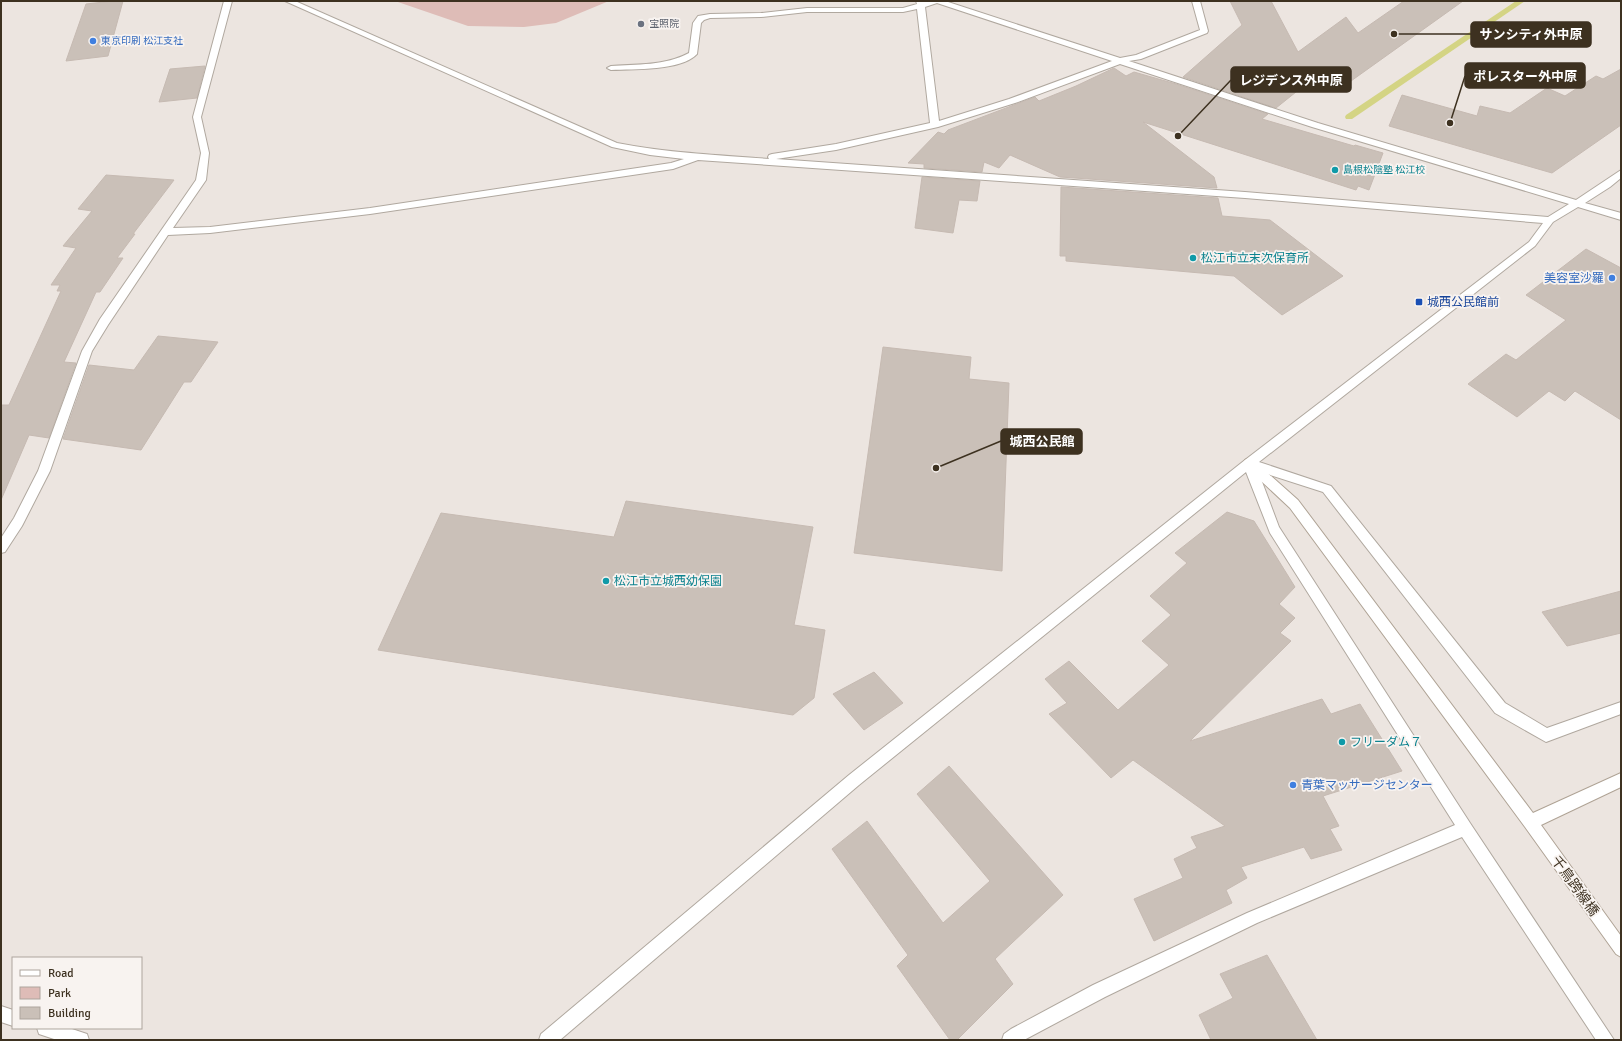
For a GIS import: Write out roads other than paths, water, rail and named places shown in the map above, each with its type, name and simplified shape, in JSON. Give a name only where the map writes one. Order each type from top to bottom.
[{"type":"street","points":[[1,548],[18,522],[44,470],[88,351],[104,322],[201,180],[205,153],[197,117],[228,1]]},
{"type":"street","points":[[289,1],[615,144],[650,152],[697,157],[1205,192],[1550,220]]},
{"type":"street","points":[[612,68],[657,65],[685,60],[693,54],[697,23],[701,18],[710,16],[761,15],[822,10],[903,10],[920,3],[937,1],[1315,126],[1621,217]]},
{"type":"street","points":[[747,160],[836,147],[935,125],[1012,101],[1119,61],[1138,57],[1204,31],[1196,1]]},
{"type":"street","points":[[920,3],[935,125]]},
{"type":"street","points":[[166,232],[210,230],[378,210],[673,166],[697,157]]},
{"type":"street","points":[[547,1040],[854,780],[1249,463],[1532,244],[1550,220],[1607,185],[1621,173]]},
{"type":"street","points":[[1249,463],[1327,489],[1500,708],[1546,735],[1621,708]]},
{"type":"street","points":[[1249,463],[1274,529],[1465,828],[1606,1040]]},
{"type":"street","name":"千鳥跨線橋","points":[[1249,463],[1294,504],[1530,822],[1621,949]]},
{"type":"street","points":[[1530,822],[1621,780]]},
{"type":"street","points":[[1010,1040],[1016,1035],[1099,991],[1252,918],[1465,828]]},
{"type":"street","points":[[1,1014],[12,1018]]},
{"type":"street","points":[[47,1029],[81,1040]]},
{"type":"waterway","points":[[1349,117],[1521,1]]},
{"type":"place","name":"宝照院","points":[[641,24]]},
{"type":"place","name":"サンシティ外中原","points":[[1394,34]]},
{"type":"place","name":"東京印刷 松江支社","points":[[93,41]]},
{"type":"place","name":"ポレスター外中原","points":[[1450,123]]},
{"type":"place","name":"レジデンス外中原","points":[[1178,136]]},
{"type":"place","name":"島根松陰塾 松江校","points":[[1335,170]]},
{"type":"place","name":"松江市立末次保育所","points":[[1193,258]]},
{"type":"place","name":"美容室沙羅","points":[[1612,278]]},
{"type":"place","name":"城西公民館前","points":[[1419,302]]},
{"type":"place","name":"城西公民館","points":[[936,468]]},
{"type":"place","name":"松江市立城西幼保園","points":[[606,581]]},
{"type":"place","name":"フリーダム７","points":[[1342,742]]},
{"type":"place","name":"青葉マッサージセンター","points":[[1293,785]]}]
